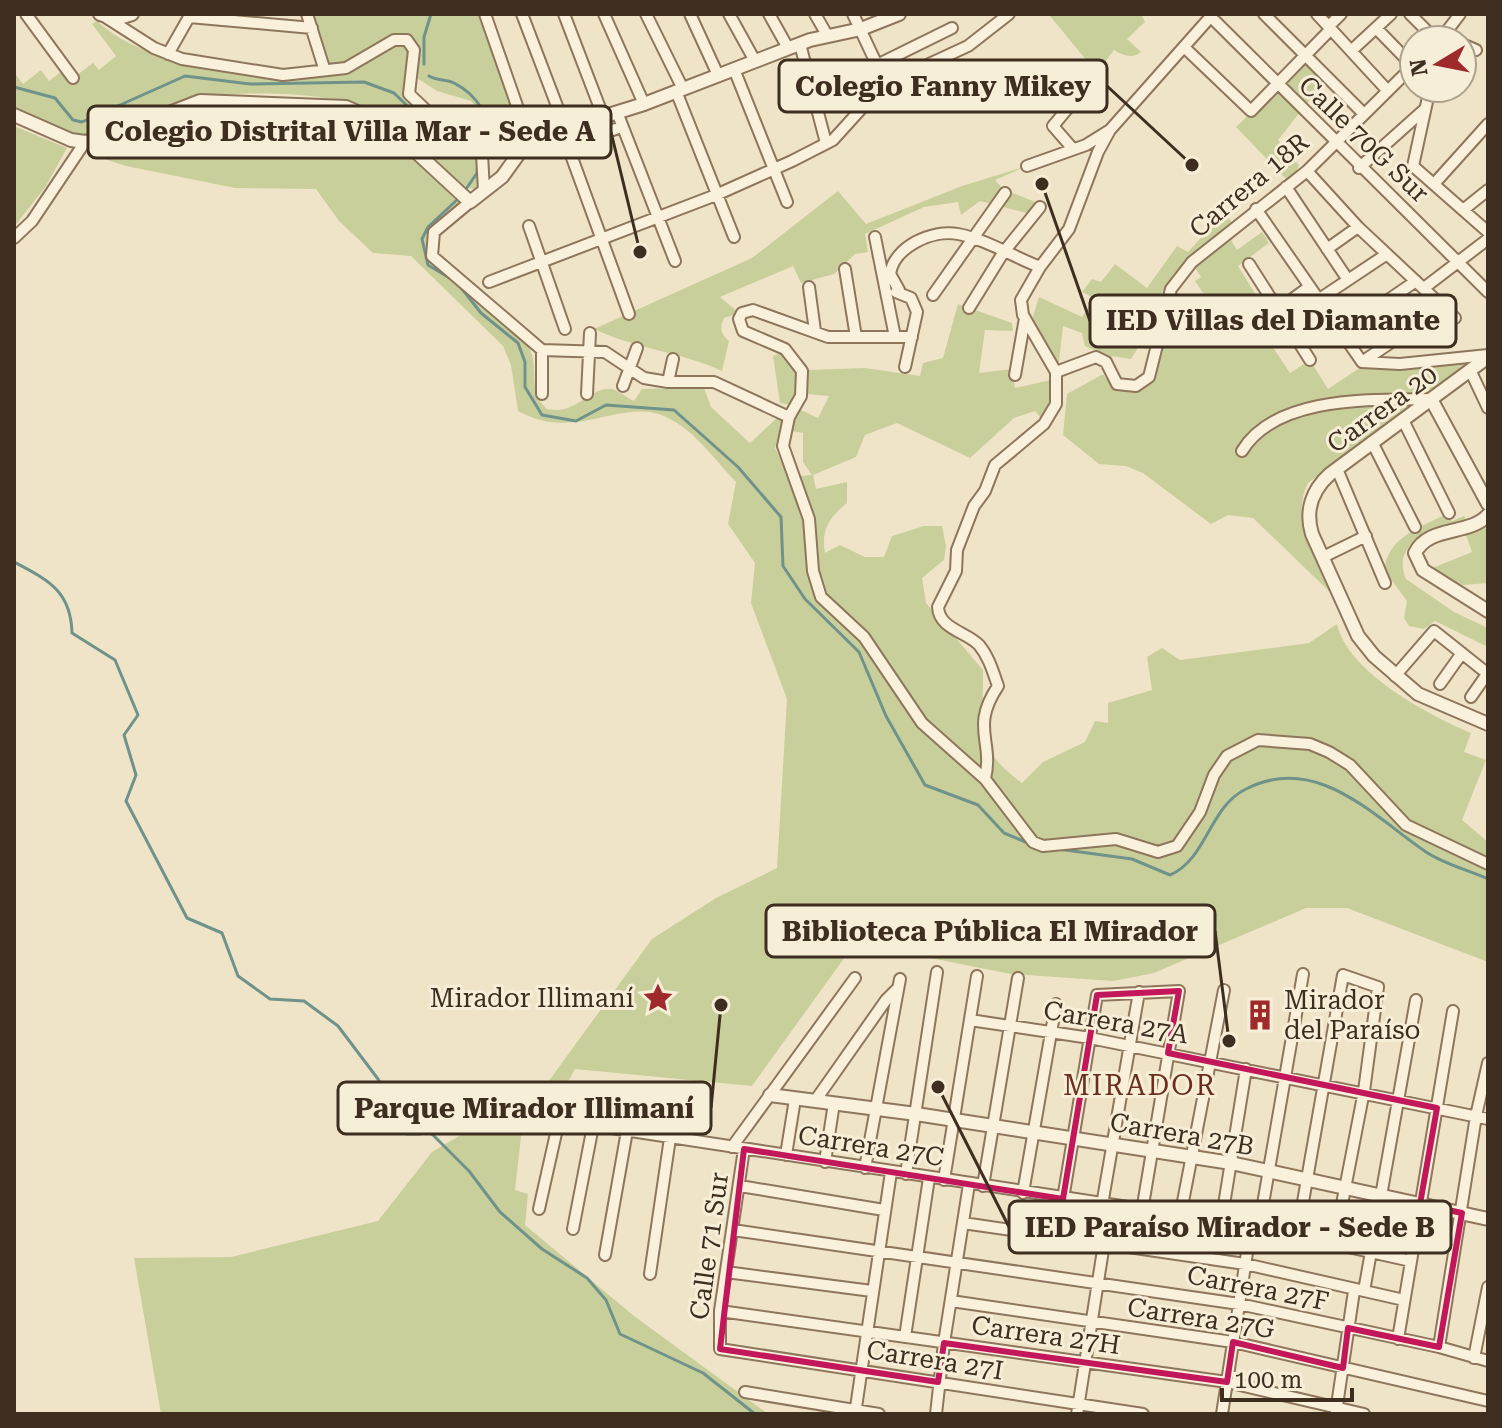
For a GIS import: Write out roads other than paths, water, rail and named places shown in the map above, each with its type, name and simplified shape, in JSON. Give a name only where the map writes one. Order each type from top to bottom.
[{"type":"street","points":[[26,14],[73,78]]},
{"type":"street","points":[[307,14],[324,68]]},
{"type":"street","points":[[485,14],[530,143]]},
{"type":"street","points":[[522,14],[565,127]]},
{"type":"street","points":[[564,14],[603,116]]},
{"type":"street","points":[[604,14],[644,104]]},
{"type":"street","points":[[646,14],[680,90],[716,195],[734,237]]},
{"type":"street","points":[[690,14],[718,75]]},
{"type":"street","points":[[729,14],[755,61]]},
{"type":"street","points":[[769,14],[794,46],[826,143]]},
{"type":"street","points":[[815,14],[827,35]]},
{"type":"street","points":[[853,14],[877,65],[890,82]]},
{"type":"street","points":[[789,417],[714,382],[668,382],[644,378],[605,352],[542,350],[436,261],[430,252],[434,232],[463,196],[484,191],[530,143],[565,127],[644,104],[794,46],[827,35],[861,29],[899,14]]},
{"type":"street","points":[[489,282],[774,170],[826,143],[890,82],[968,46],[1009,14]]},
{"type":"street","points":[[1264,14],[1363,113]]},
{"type":"street","points":[[1317,14],[1387,90]]},
{"type":"street","points":[[1185,48],[1251,111],[1329,31],[1329,26],[1341,14]]},
{"type":"street","points":[[1351,51],[1391,14]]},
{"type":"street","points":[[104,16],[126,15]]},
{"type":"street","points":[[104,16],[168,54],[283,75],[324,68],[346,68],[398,39],[407,40],[414,50],[409,94],[428,112],[478,143],[484,191]]},
{"type":"street","points":[[985,779],[989,762],[982,732],[985,706],[998,686],[990,662],[978,643],[943,621],[938,607],[956,571],[957,550],[974,506],[985,491],[995,465],[1036,432],[1054,410],[1059,391],[1056,372],[1025,318],[1021,300],[1040,267],[1069,229],[1098,152],[1110,130],[1212,16]]},
{"type":"street","name":"Calle 70G Sur","points":[[1212,16],[1274,84],[1460,261],[1488,292]]},
{"type":"street","points":[[168,54],[189,17],[312,28]]},
{"type":"street","points":[[877,65],[952,28]]},
{"type":"street","points":[[1376,28],[1398,51]]},
{"type":"street","points":[[734,69],[787,202]]},
{"type":"street","name":"Carrera 18R","points":[[1056,372],[1096,357],[1106,362],[1114,381],[1132,387],[1146,380],[1154,362],[1154,347],[1167,315],[1173,284],[1192,262],[1307,171],[1398,80]]},
{"type":"street","points":[[1073,149],[1053,126],[1087,85]]},
{"type":"street","points":[[14,115],[71,140],[85,142],[110,136],[178,107],[210,99],[346,107],[395,131],[463,196]]},
{"type":"street","points":[[1427,104],[1413,166],[1488,232]]},
{"type":"street","points":[[1359,168],[1426,108]]},
{"type":"street","points":[[617,112],[675,261]]},
{"type":"street","points":[[1434,184],[1488,124]]},
{"type":"street","points":[[530,143],[567,144],[616,129]]},
{"type":"street","points":[[1027,166],[1073,149],[1110,130]]},
{"type":"street","points":[[14,238],[32,221],[85,142]]},
{"type":"street","points":[[567,144],[629,314]]},
{"type":"street","points":[[1307,171],[1358,227],[1455,318]]},
{"type":"street","points":[[1286,187],[1348,280]]},
{"type":"street","points":[[1463,210],[1488,190]]},
{"type":"street","points":[[933,295],[970,238],[1005,193]]},
{"type":"street","points":[[969,308],[1003,253],[1040,207]]},
{"type":"street","points":[[1256,209],[1362,362],[1400,364],[1488,356]]},
{"type":"street","points":[[529,226],[565,329]]},
{"type":"street","points":[[1327,249],[1358,227]]},
{"type":"street","points":[[905,367],[916,306],[899,290],[890,274],[892,261],[902,250],[948,233],[970,238],[1040,267]]},
{"type":"street","points":[[875,237],[895,337]]},
{"type":"street","points":[[1340,333],[1460,261],[1488,239]]},
{"type":"street","points":[[1318,300],[1387,254]]},
{"type":"street","points":[[1249,264],[1310,360]]},
{"type":"street","points":[[845,269],[856,337]]},
{"type":"street","points":[[809,287],[815,331]]},
{"type":"street","points":[[1247,332],[1309,287]]},
{"type":"street","points":[[887,296],[899,290]]},
{"type":"street","points":[[1362,362],[1443,307]]},
{"type":"street","points":[[912,337],[828,337],[753,310],[744,312],[739,319],[743,331],[778,345],[794,357],[803,383],[801,396],[789,417],[783,446],[809,519],[815,583],[829,607],[864,637],[922,723],[985,779],[1033,842],[1068,845],[1116,839],[1158,852],[1177,846],[1200,812],[1214,775],[1227,756],[1258,740],[1310,744],[1329,752],[1350,765],[1386,808],[1406,825],[1488,864]]},
{"type":"street","points":[[1015,375],[1025,318]]},
{"type":"street","points":[[587,394],[590,333]]},
{"type":"street","points":[[623,386],[637,348]]},
{"type":"street","points":[[542,350],[542,394]]},
{"type":"street","name":"Carrera 20","points":[[1323,557],[1309,525],[1310,504],[1325,479],[1471,372],[1488,356]]},
{"type":"street","points":[[668,382],[673,359]]},
{"type":"street","points":[[1471,372],[1488,408]]},
{"type":"street","points":[[1242,451],[1256,433],[1269,425],[1321,405],[1431,399],[1488,504]]},
{"type":"street","points":[[1403,420],[1449,513]]},
{"type":"street","points":[[1372,442],[1415,527]]},
{"type":"street","points":[[1337,469],[1385,583]]},
{"type":"street","points":[[1488,516],[1479,523],[1429,537],[1418,547],[1415,558],[1423,570],[1488,611]]},
{"type":"street","points":[[1366,536],[1323,557],[1358,636],[1395,676],[1430,700],[1488,724]]},
{"type":"street","points":[[1395,676],[1434,631],[1488,674],[1471,697]]},
{"type":"street","points":[[1440,684],[1462,653]]},
{"type":"street","points":[[906,1174],[937,972]]},
{"type":"street","points":[[1222,1414],[1245,1264],[1269,1171],[1303,974]]},
{"type":"street","points":[[1297,1236],[1341,975],[1378,987],[1364,1091],[1334,1245]]},
{"type":"street","points":[[944,1180],[977,976]]},
{"type":"street","points":[[738,1148],[770,1095],[855,978]]},
{"type":"street","points":[[983,1186],[1018,978]]},
{"type":"street","points":[[815,1101],[898,984],[873,1108],[865,1168]]},
{"type":"street","points":[[1180,1217],[1224,990]]},
{"type":"street","points":[[1063,1199],[1097,995],[1179,991],[1142,1211]]},
{"type":"street","points":[[1078,1410],[1104,1244],[1111,1144],[1139,992]]},
{"type":"street","points":[[1336,1411],[1348,1328],[1372,1253],[1416,1000]]},
{"type":"street","points":[[1023,1193],[1031,1132],[1056,1004]]},
{"type":"street","points":[[1398,1339],[1453,1011]]},
{"type":"street","name":"Carrera 27A","points":[[970,1020],[1209,1060],[1488,1119]]},
{"type":"street","points":[[1439,1347],[1476,1116],[1488,1063]]},
{"type":"street","points":[[1221,1223],[1246,1069]]},
{"type":"street","name":"Carrera 27B","points":[[770,1095],[916,1114],[1231,1163],[1488,1219]]},
{"type":"street","points":[[786,1155],[795,1099]]},
{"type":"street","points":[[825,1162],[834,1103]]},
{"type":"street","name":"Carrera 27C","points":[[539,1209],[559,1120],[1255,1227],[1411,1261]]},
{"type":"street","points":[[573,1229],[593,1126]]},
{"type":"street","points":[[605,1255],[627,1131]]},
{"type":"street","points":[[650,1274],[670,1138]]},
{"type":"street","name":"Calle 71 Sur","points":[[720,1349],[720,1311],[740,1186],[738,1148]]},
{"type":"street","points":[[855,1412],[891,1172]]},
{"type":"street","points":[[905,1337],[929,1178]]},
{"type":"street","points":[[936,1414],[938,1382],[969,1184]]},
{"type":"street","points":[[740,1186],[884,1210]]},
{"type":"street","points":[[963,1223],[1245,1264],[1404,1300]]},
{"type":"street","name":"Carrera 27F","points":[[733,1230],[1239,1304],[1439,1347],[1488,1361]]},
{"type":"street","points":[[726,1272],[872,1291]]},
{"type":"street","points":[[1474,1358],[1488,1287]]},
{"type":"street","name":"Carrera 27G","points":[[951,1301],[1233,1342],[1488,1401]]},
{"type":"street","name":"Carrera 27H","points":[[720,1311],[1227,1382],[1336,1411],[1364,1414]]},
{"type":"street","name":"Carrera 27I","points":[[720,1349],[938,1382],[1078,1410],[1143,1414]]},
{"type":"street","points":[[745,1392],[817,1409],[879,1414]]},
{"type":"waterway","points":[[424,64],[424,37],[431,14]]},
{"type":"waterway","points":[[14,87],[55,98],[73,120],[82,122],[185,76],[250,84],[364,82],[394,93],[429,127],[472,149],[478,160],[477,173],[464,192]]},
{"type":"waterway","points":[[429,76],[454,83],[476,101],[489,127],[487,145]]},
{"type":"waterway","points":[[453,280],[428,265],[422,239],[428,227],[459,198]]},
{"type":"waterway","points":[[459,285],[481,313],[518,343],[525,362],[525,387],[542,415],[576,421],[606,405],[674,410],[738,467],[781,517],[783,566],[805,599],[859,652],[886,716],[925,785],[978,805],[1004,833],[1028,843]]},
{"type":"waterway","points":[[14,562],[55,588],[67,607],[72,633],[115,660],[138,715],[124,735],[136,775],[126,801],[187,918],[222,933],[238,976],[270,999],[304,1001],[338,1026],[378,1079],[406,1134],[420,1134],[425,1128],[469,1171],[500,1212],[542,1249],[587,1278],[606,1300],[620,1334],[703,1373],[755,1414]]},
{"type":"waterway","points":[[1058,849],[1132,859],[1170,875],[1192,857],[1234,797],[1246,789],[1272,780],[1296,778],[1342,793],[1426,852],[1488,879]]},
{"type":"place","name":"Colegio Fanny Mikey","points":[[1192,165]]},
{"type":"place","name":"IED Villas del Diamante","points":[[1042,184]]},
{"type":"place","name":"Colegio Distrital Villa Mar - Sede A","points":[[640,252]]},
{"type":"place","name":"Mirador Illimaní","points":[[658,998]]},
{"type":"place","name":"Parque Mirador Illimaní","points":[[721,1005]]},
{"type":"place","name":"Mirador del Paraíso","points":[[1260,1015]]},
{"type":"place","name":"Biblioteca Pública El Mirador","points":[[1229,1041]]},
{"type":"place","name":"IED Paraíso Mirador - Sede B","points":[[938,1087]]},
{"type":"district","name":"MIRADOR","points":[[1140,1085]]}]
